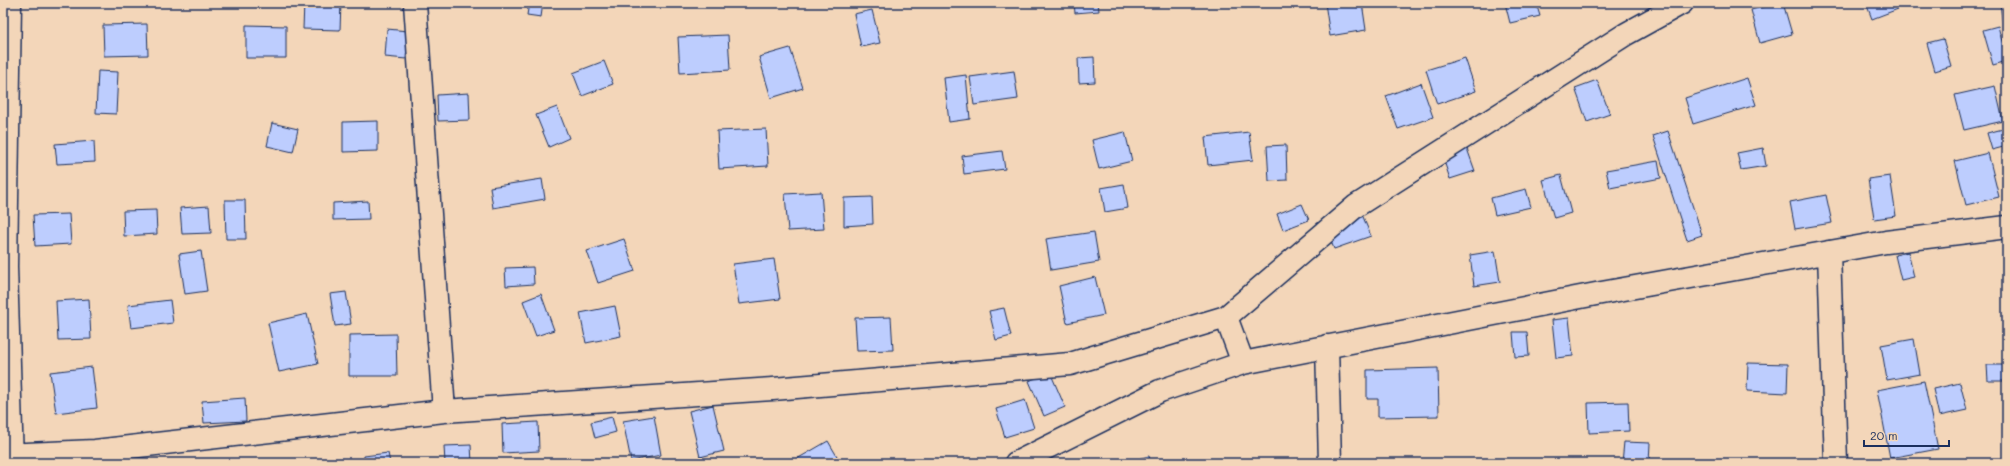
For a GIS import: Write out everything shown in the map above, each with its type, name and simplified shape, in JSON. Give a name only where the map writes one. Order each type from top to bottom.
[{"type":"street","points":[[10,3],[6,267],[8,457],[95,451],[444,411],[773,389],[1070,364],[1226,317],[1356,206],[1626,34],[1682,3]]},
{"type":"street","points":[[415,3],[444,411]]},
{"type":"street","points":[[1016,463],[1160,391],[1243,363],[1596,294],[1829,252],[1886,242],[2007,227]]},
{"type":"street","points":[[1829,252],[1836,463]]},
{"type":"street","points":[[1226,317],[1243,363]]},
{"type":"street","points":[[1327,346],[1330,463]]},
{"type":"building","points":[[304,3],[341,3],[340,30],[303,29]]},
{"type":"building","points":[[529,3],[543,3],[541,17],[527,15]]},
{"type":"building","points":[[1074,3],[1098,3],[1099,11],[1075,13]]},
{"type":"building","points":[[1325,3],[1362,3],[1366,30],[1330,36]]},
{"type":"building","points":[[1505,3],[1536,3],[1540,16],[1510,23]]},
{"type":"building","points":[[1783,3],[1792,34],[1760,43],[1751,10]]},
{"type":"building","points":[[1866,3],[1896,3],[1898,9],[1872,19]]},
{"type":"building","points":[[2000,3],[2007,3],[2007,25],[2003,26]]},
{"type":"building","points":[[872,10],[880,43],[861,47],[854,14]]},
{"type":"building","points":[[147,24],[148,55],[104,56],[103,25]]},
{"type":"building","points":[[246,25],[286,26],[286,58],[246,58]]},
{"type":"building","points":[[1998,26],[2007,61],[1993,65],[1983,30]]},
{"type":"building","points":[[387,29],[408,31],[406,59],[385,57]]},
{"type":"building","points":[[728,35],[730,70],[680,73],[678,37]]},
{"type":"building","points":[[1943,39],[1951,66],[1935,71],[1927,43]]},
{"type":"building","points":[[790,48],[803,88],[771,98],[759,57]]},
{"type":"building","points":[[1094,57],[1095,82],[1079,83],[1078,58]]},
{"type":"building","points":[[1465,58],[1476,91],[1437,104],[1426,70]]},
{"type":"building","points":[[604,61],[613,84],[582,96],[573,73]]},
{"type":"building","points":[[98,71],[118,72],[116,114],[96,113]]},
{"type":"building","points":[[1014,71],[1018,99],[974,105],[970,77]]},
{"type":"building","points":[[966,75],[970,119],[949,122],[944,78]]},
{"type":"building","points":[[1747,78],[1756,105],[1693,124],[1685,98]]},
{"type":"building","points":[[1597,80],[1610,114],[1587,122],[1575,88]]},
{"type":"building","points":[[1421,83],[1433,117],[1398,129],[1386,96]]},
{"type":"building","points":[[1995,86],[2003,121],[1964,130],[1955,95]]},
{"type":"building","points":[[469,93],[470,120],[438,121],[437,95]]},
{"type":"building","points":[[557,107],[569,138],[549,147],[536,115]]},
{"type":"building","points":[[378,121],[378,151],[343,152],[343,122]]},
{"type":"building","points":[[272,123],[298,129],[293,152],[267,146]]},
{"type":"building","points":[[2007,128],[2007,146],[1992,150],[1987,133]]},
{"type":"building","points":[[766,129],[768,166],[719,169],[717,131]]},
{"type":"building","points":[[1668,131],[1702,235],[1687,240],[1653,136]]},
{"type":"building","points":[[1125,132],[1132,161],[1099,169],[1092,140]]},
{"type":"building","points":[[1249,132],[1253,160],[1208,165],[1205,137]]},
{"type":"building","points":[[94,141],[95,162],[57,164],[55,144]]},
{"type":"building","points":[[1465,143],[1475,171],[1450,179],[1441,152]]},
{"type":"building","points":[[1286,145],[1287,180],[1269,181],[1267,146]]},
{"type":"building","points":[[1763,148],[1766,166],[1741,170],[1737,153]]},
{"type":"building","points":[[1002,151],[1005,169],[964,174],[962,156]]},
{"type":"building","points":[[1988,153],[1999,197],[1966,205],[1955,161]]},
{"type":"building","points":[[1658,161],[1661,178],[1610,188],[1606,170]]},
{"type":"building","points":[[1561,175],[1571,213],[1554,218],[1543,180]]},
{"type":"building","points":[[1890,176],[1896,216],[1874,219],[1868,179]]},
{"type":"building","points":[[542,179],[545,199],[493,208],[490,187]]},
{"type":"building","points":[[1124,184],[1128,208],[1105,212],[1101,188]]},
{"type":"building","points":[[1526,189],[1531,207],[1495,215],[1491,198]]},
{"type":"building","points":[[821,192],[824,229],[788,231],[785,194]]},
{"type":"building","points":[[1826,195],[1832,223],[1795,229],[1790,202]]},
{"type":"building","points":[[872,197],[873,224],[844,226],[844,198]]},
{"type":"building","points":[[225,200],[245,200],[246,239],[226,239]]},
{"type":"building","points":[[368,201],[369,219],[333,220],[333,203]]},
{"type":"building","points":[[1302,204],[1309,220],[1283,230],[1277,214]]},
{"type":"building","points":[[209,206],[211,233],[182,234],[180,208]]},
{"type":"building","points":[[156,210],[157,234],[124,236],[123,211]]},
{"type":"building","points":[[1361,212],[1371,236],[1334,249],[1325,225]]},
{"type":"building","points":[[69,214],[71,244],[35,246],[33,215]]},
{"type":"building","points":[[1094,232],[1099,262],[1051,270],[1046,239]]},
{"type":"building","points":[[624,239],[635,271],[598,283],[587,251]]},
{"type":"building","points":[[201,251],[207,291],[185,294],[179,254]]},
{"type":"building","points":[[1495,251],[1500,282],[1474,286],[1470,255]]},
{"type":"building","points":[[1908,252],[1914,277],[1901,280],[1895,255]]},
{"type":"building","points":[[774,259],[780,299],[739,304],[733,264]]},
{"type":"building","points":[[533,267],[534,284],[506,286],[505,268]]},
{"type":"building","points":[[1095,277],[1104,315],[1067,323],[1059,286]]},
{"type":"building","points":[[346,292],[351,324],[335,326],[330,294]]},
{"type":"building","points":[[541,294],[554,330],[536,336],[523,301]]},
{"type":"building","points":[[89,299],[91,339],[58,340],[56,301]]},
{"type":"building","points":[[170,300],[173,323],[131,328],[128,305]]},
{"type":"building","points":[[615,306],[621,336],[586,343],[580,313]]},
{"type":"building","points":[[1004,308],[1011,336],[996,340],[989,311]]},
{"type":"building","points":[[307,314],[318,364],[279,372],[268,323]]},
{"type":"building","points":[[891,317],[893,350],[857,351],[855,318]]},
{"type":"building","points":[[1569,318],[1573,356],[1556,358],[1552,320]]},
{"type":"building","points":[[1513,332],[1527,332],[1529,356],[1515,357]]},
{"type":"building","points":[[396,334],[397,376],[349,376],[349,335]]},
{"type":"building","points":[[1914,339],[1920,374],[1887,380],[1881,345]]},
{"type":"building","points":[[1748,363],[1788,364],[1787,393],[1747,391]]},
{"type":"building","points":[[1987,365],[2007,365],[2007,381],[1988,381]]},
{"type":"building","points":[[92,367],[97,408],[56,413],[50,372]]},
{"type":"building","points":[[1438,368],[1439,416],[1378,417],[1378,399],[1367,399],[1367,370]]},
{"type":"building","points":[[1050,372],[1065,407],[1044,416],[1029,381]]},
{"type":"building","points":[[1924,381],[1938,449],[1890,458],[1877,390]]},
{"type":"building","points":[[1960,383],[1967,410],[1939,416],[1933,389]]},
{"type":"building","points":[[245,398],[246,421],[204,423],[202,401]]},
{"type":"building","points":[[1025,400],[1034,428],[1005,437],[996,409]]},
{"type":"building","points":[[1628,402],[1629,431],[1589,433],[1588,403]]},
{"type":"building","points":[[713,405],[724,451],[700,457],[689,411]]},
{"type":"building","points":[[654,416],[661,455],[631,461],[623,421]]},
{"type":"building","points":[[612,417],[616,432],[595,438],[591,422]]},
{"type":"building","points":[[538,422],[539,451],[503,453],[502,424]]},
{"type":"building","points":[[828,441],[841,463],[790,463]]},
{"type":"building","points":[[1624,442],[1650,443],[1649,463],[1622,463]]},
{"type":"building","points":[[471,445],[472,463],[445,463],[444,446]]},
{"type":"building","points":[[388,453],[390,463],[364,463],[364,456]]},
{"type":"building","points":[[1149,456],[1151,463],[1131,463],[1130,461]]},
{"type":"building","points":[[1975,460],[1975,463],[1949,463],[1949,462]]}]
